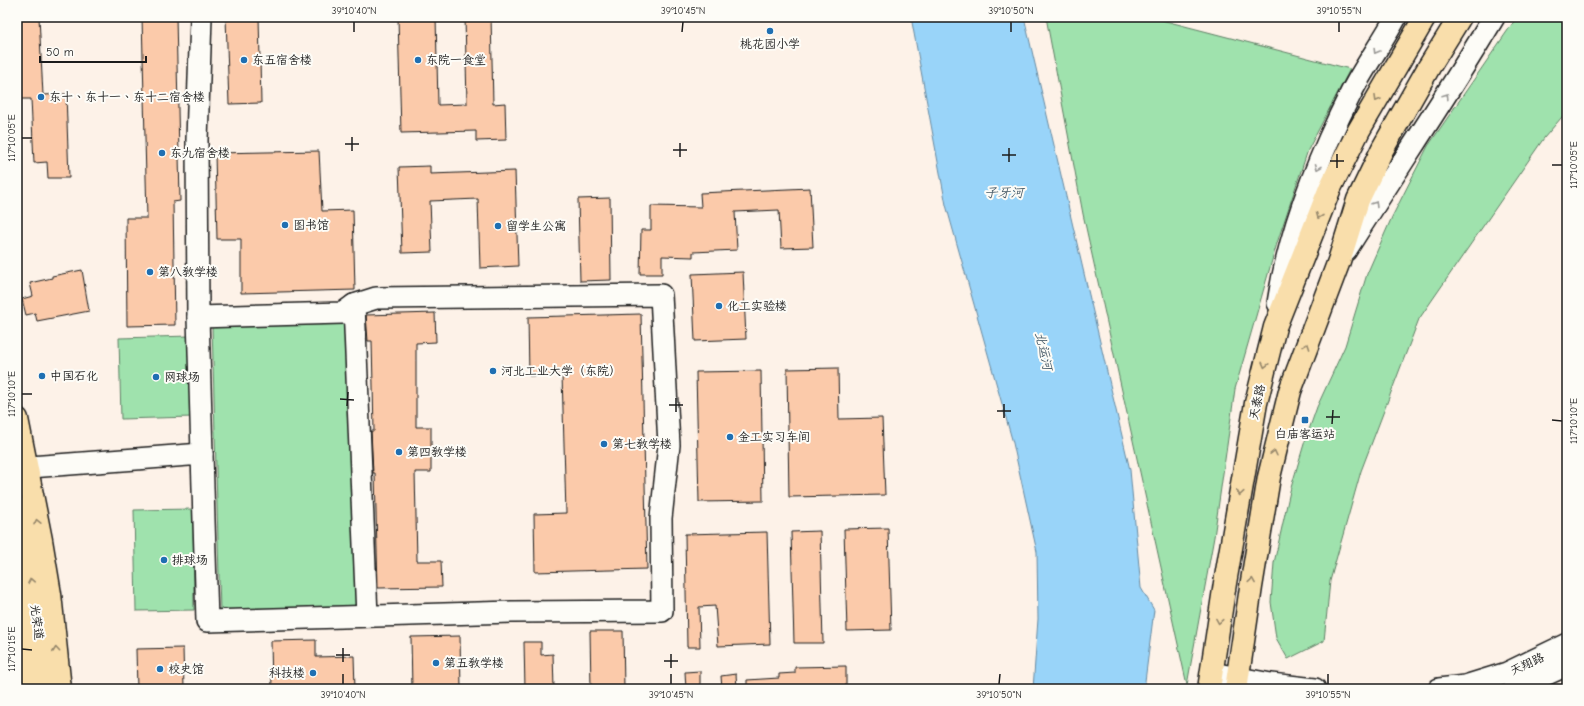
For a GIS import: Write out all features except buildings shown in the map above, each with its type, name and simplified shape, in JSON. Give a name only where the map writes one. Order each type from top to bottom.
[{"type":"main road","name":"天泰路","points":[[1210,681],[1256,403],[1275,327],[1330,188],[1359,130],[1425,17]]},
{"type":"main road","points":[[1237,683],[1269,477],[1281,423],[1293,383],[1339,261],[1358,200],[1383,148],[1429,67],[1460,17]]},
{"type":"main road","points":[[1383,148],[1473,17]]},
{"type":"main road","points":[[17,420],[21,467],[41,540],[50,594],[60,689]]},
{"type":"main road","name":"光荣道","points":[[17,509],[35,609],[44,689]]},
{"type":"main road","name":"光荣道","points":[[17,601],[27,689]]},
{"type":"street","points":[[198,317],[343,313],[354,305],[376,298],[661,295],[669,446],[661,518],[662,611],[512,612],[207,621],[198,317],[197,140],[201,17]]},
{"type":"street","points":[[1275,327],[1281,285],[1304,201],[1327,145],[1351,93],[1396,17]]},
{"type":"street","points":[[1339,261],[1455,82],[1494,17]]},
{"type":"street","points":[[354,305],[367,616]]},
{"type":"street","points":[[21,467],[202,454]]},
{"type":"street","name":"天翔路","points":[[1439,689],[1465,686],[1507,673],[1567,644]]},
{"type":"street","name":"天翔路","points":[[1514,689],[1567,665]]},
{"type":"street","points":[[1210,681],[1315,689]]},
{"type":"green space","points":[[1046,17],[1150,17],[1350,69],[1308,150],[1277,243],[1235,389],[1214,537],[1187,685],[1083,214]]},
{"type":"green space","points":[[1517,17],[1567,17],[1567,111],[1544,138],[1419,319],[1361,471],[1330,581],[1324,641],[1288,659],[1276,638],[1271,602],[1274,563],[1290,491],[1317,407],[1345,346],[1367,274],[1392,217],[1428,146]]},
{"type":"green space","points":[[356,322],[364,607],[220,611],[212,326]]},
{"type":"green space","name":"网球场","points":[[190,336],[192,417],[121,419],[119,338]]},
{"type":"green space","name":"排球场","points":[[193,509],[194,610],[136,611],[134,510]]},
{"type":"water","name":"子牙河","points":[[911,17],[1024,17],[1130,470],[1141,588],[1154,610],[1144,689],[1033,689],[1038,619],[1037,552],[1013,443],[946,205]]},
{"type":"place","name":"桃花园小学","points":[[770,31]]},
{"type":"place","name":"东五宿舍楼","points":[[244,60]]},
{"type":"place","name":"东院一食堂","points":[[418,60]]},
{"type":"place","name":"东十、东十一、东十二宿舍楼","points":[[41,97]]},
{"type":"place","name":"东九宿舍楼","points":[[162,153]]},
{"type":"place","name":"图书馆","points":[[285,225]]},
{"type":"place","name":"留学生公寓","points":[[498,226]]},
{"type":"place","name":"第八教学楼","points":[[150,272]]},
{"type":"place","name":"化工实验楼","points":[[719,306]]},
{"type":"place","name":"河北工业大学（东院）","points":[[493,371]]},
{"type":"place","name":"中国石化","points":[[42,376]]},
{"type":"place","name":"网球场","points":[[156,377]]},
{"type":"place","name":"白庙客运站","points":[[1305,420]]},
{"type":"place","name":"金工实习车间","points":[[730,437]]},
{"type":"place","name":"第七教学楼","points":[[604,444]]},
{"type":"place","name":"第四教学楼","points":[[399,452]]},
{"type":"place","name":"排球场","points":[[164,560]]},
{"type":"place","name":"第五教学楼","points":[[436,663]]},
{"type":"place","name":"校史馆","points":[[160,669]]},
{"type":"place","name":"科技楼","points":[[313,673]]},
{"type":"water label","name":"北运河","points":[[1044,351]]}]
